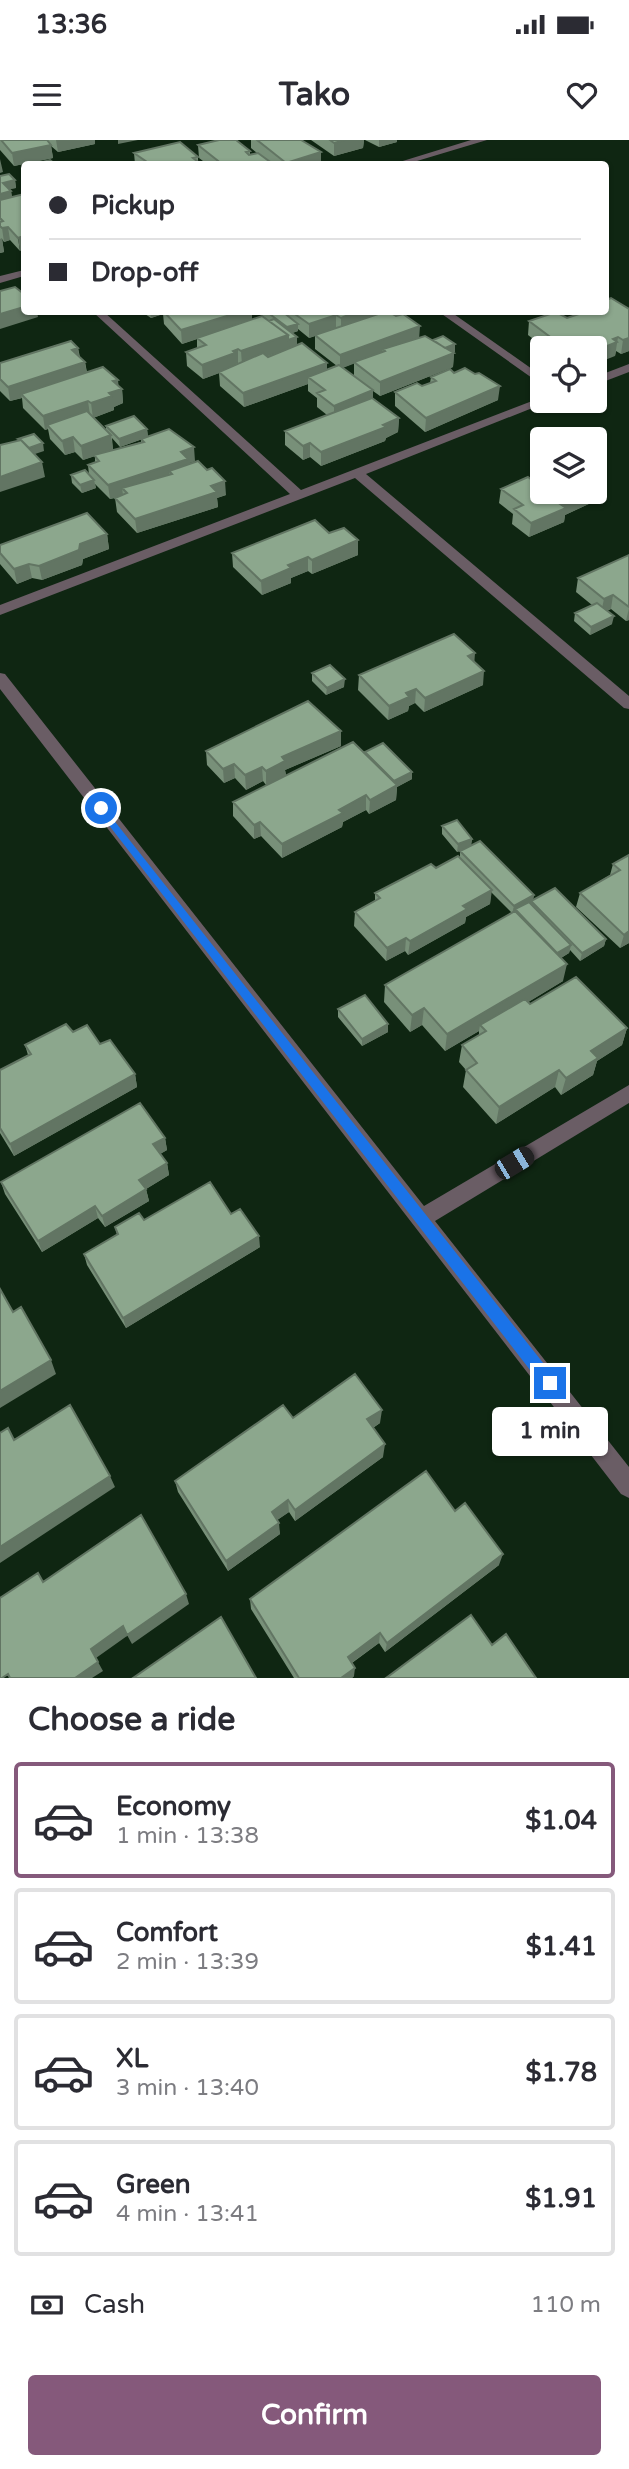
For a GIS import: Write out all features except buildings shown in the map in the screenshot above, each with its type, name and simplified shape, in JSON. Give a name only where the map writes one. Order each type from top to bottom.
[{"type":"street","points":[[408,161],[482,140]]},
{"type":"street","points":[[0,280],[21,273]]},
{"type":"street","points":[[101,315],[300,496]]},
{"type":"street","points":[[448,315],[530,373]]},
{"type":"street","points":[[607,376],[629,368]]},
{"type":"street","points":[[0,610],[530,406]]},
{"type":"street","points":[[358,474],[629,704]]},
{"type":"street","points":[[0,678],[629,1486]]},
{"type":"street","points":[[422,1218],[629,1094]]},
{"type":"route","points":[[101,808],[550,1383]]}]
